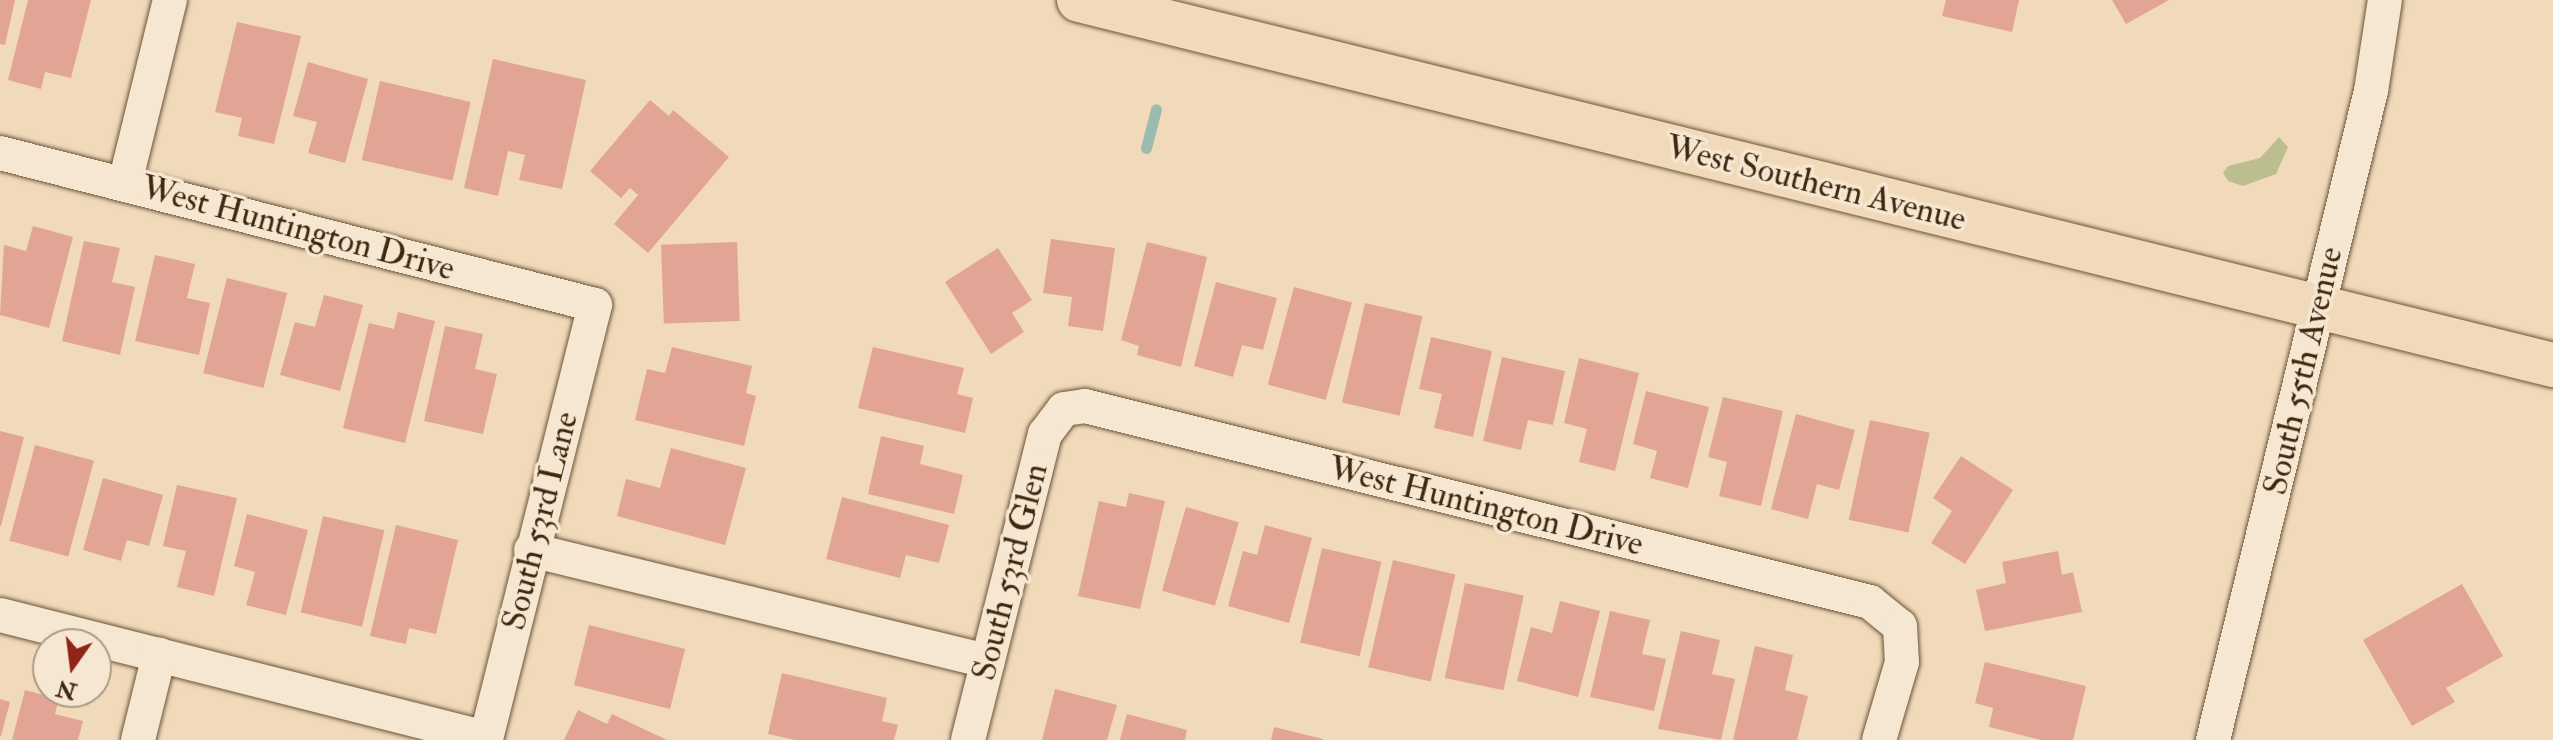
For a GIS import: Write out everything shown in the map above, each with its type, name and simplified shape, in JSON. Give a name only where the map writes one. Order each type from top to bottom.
[{"type":"main road","name":"West Southern Avenue","points":[[1079,0],[2553,365]]},
{"type":"street","points":[[125,183],[170,0]]},
{"type":"street","name":"South 55th Avenue","points":[[2213,740],[2371,91],[2385,0]]},
{"type":"street","name":"West Huntington Drive","points":[[0,153],[595,305]]},
{"type":"street","name":"South 53rd Lane","points":[[159,655],[486,738],[595,305]]},
{"type":"street","name":"West Huntington Drive","points":[[1064,409],[1085,406],[1870,602],[1900,626],[1902,662],[1879,740]]},
{"type":"street","name":"South 53rd Glen","points":[[968,740],[1045,434],[1064,409]]},
{"type":"street","points":[[531,550],[988,661]]},
{"type":"street","points":[[0,615],[159,655],[138,740]]},
{"type":"green space","points":[[2279,137],[2288,147],[2276,174],[2243,186],[2228,181],[2223,173],[2228,166],[2260,158]]},
{"type":"building","points":[[0,0],[15,0],[5,45],[0,44]]},
{"type":"building","points":[[28,0],[91,0],[71,78],[45,72],[41,89],[8,80]]},
{"type":"building","points":[[1946,0],[2019,0],[2012,32],[1942,16]]},
{"type":"building","points":[[2112,0],[2169,0],[2126,24]]},
{"type":"building","points":[[237,22],[301,36],[274,144],[238,136],[242,118],[215,112]]},
{"type":"building","points":[[493,59],[586,80],[562,189],[519,180],[525,155],[508,151],[498,196],[464,188]]},
{"type":"building","points":[[308,62],[368,79],[345,163],[308,153],[317,122],[293,116]]},
{"type":"building","points":[[380,81],[471,102],[452,181],[362,160]]},
{"type":"building","points":[[650,100],[669,116],[673,110],[729,157],[648,253],[614,224],[638,195],[630,188],[621,198],[590,171]]},
{"type":"building","points":[[33,226],[73,237],[49,328],[0,315],[4,245],[26,251]]},
{"type":"building","points":[[1051,239],[1115,248],[1103,331],[1068,326],[1072,297],[1043,293]]},
{"type":"building","points":[[84,241],[120,248],[112,282],[135,287],[120,355],[62,341]]},
{"type":"building","points":[[737,242],[740,321],[664,324],[661,245]]},
{"type":"building","points":[[1147,242],[1207,257],[1181,367],[1137,355],[1139,346],[1121,340]]},
{"type":"building","points":[[998,248],[1032,300],[1012,313],[1024,332],[991,354],[945,282]]},
{"type":"building","points":[[155,255],[195,264],[187,298],[210,303],[199,355],[135,341]]},
{"type":"building","points":[[227,278],[287,293],[263,388],[203,373]]},
{"type":"building","points":[[1216,282],[1277,298],[1263,350],[1242,345],[1233,377],[1194,366]]},
{"type":"building","points":[[1294,287],[1352,303],[1326,400],[1268,385]]},
{"type":"building","points":[[324,295],[363,305],[340,391],[280,375],[295,322],[315,327]]},
{"type":"building","points":[[1365,303],[1422,316],[1400,416],[1342,402]]},
{"type":"building","points":[[398,312],[435,321],[405,443],[343,428],[369,323],[394,329]]},
{"type":"building","points":[[445,326],[483,334],[475,369],[497,374],[483,434],[424,421]]},
{"type":"building","points":[[1431,337],[1492,351],[1473,437],[1434,428],[1442,394],[1419,389]]},
{"type":"building","points":[[672,347],[752,366],[746,393],[756,396],[744,446],[635,420],[647,369],[665,373]]},
{"type":"building","points":[[873,347],[964,368],[957,394],[973,398],[965,433],[858,408]]},
{"type":"building","points":[[1502,357],[1565,371],[1553,425],[1528,420],[1521,450],[1483,441]]},
{"type":"building","points":[[1579,358],[1639,373],[1615,471],[1579,462],[1587,429],[1564,423]]},
{"type":"building","points":[[1646,391],[1709,407],[1688,488],[1650,478],[1657,451],[1633,444]]},
{"type":"building","points":[[1723,397],[1783,411],[1761,506],[1719,496],[1727,462],[1708,457]]},
{"type":"building","points":[[1796,414],[1855,430],[1839,490],[1817,484],[1808,519],[1771,509]]},
{"type":"building","points":[[1870,420],[1930,433],[1908,532],[1849,520]]},
{"type":"building","points":[[0,431],[24,437],[1,526],[0,526]]},
{"type":"building","points":[[881,436],[924,446],[920,464],[963,475],[954,514],[868,494]]},
{"type":"building","points":[[35,445],[94,461],[68,556],[9,541]]},
{"type":"building","points":[[671,448],[746,468],[725,545],[617,516],[626,479],[660,488]]},
{"type":"building","points":[[1961,456],[2013,490],[1965,564],[1931,543],[1952,511],[1933,498]]},
{"type":"building","points":[[103,478],[163,495],[149,546],[127,540],[121,561],[83,550]]},
{"type":"building","points":[[177,485],[237,498],[214,596],[177,587],[186,551],[163,546]]},
{"type":"building","points":[[1129,493],[1165,501],[1140,609],[1078,596],[1099,501],[1126,507]]},
{"type":"building","points":[[842,497],[949,525],[939,563],[906,555],[900,578],[826,559]]},
{"type":"building","points":[[1186,507],[1239,522],[1215,606],[1162,591]]},
{"type":"building","points":[[247,514],[308,530],[286,615],[246,605],[255,572],[234,566]]},
{"type":"building","points":[[323,516],[384,530],[362,627],[301,612]]},
{"type":"building","points":[[396,525],[458,540],[436,634],[409,628],[406,644],[370,636]]},
{"type":"building","points":[[1265,525],[1312,538],[1289,623],[1228,606],[1243,551],[1257,555]]},
{"type":"building","points":[[1322,548],[1381,562],[1360,656],[1300,643]]},
{"type":"building","points":[[2058,551],[2062,575],[2073,572],[2082,612],[1985,631],[1976,590],[2006,583],[2002,562]]},
{"type":"building","points":[[1393,560],[1455,574],[1431,682],[1368,667]]},
{"type":"building","points":[[1465,583],[1524,595],[1504,690],[1445,678]]},
{"type":"building","points":[[2462,584],[2503,656],[2446,688],[2455,702],[2412,726],[2363,640]]},
{"type":"building","points":[[1560,601],[1600,611],[1578,697],[1517,681],[1531,627],[1552,633]]},
{"type":"building","points":[[1610,611],[1650,620],[1642,654],[1666,659],[1654,711],[1590,697]]},
{"type":"building","points":[[589,625],[685,649],[670,709],[574,685]]},
{"type":"building","points":[[1681,631],[1720,640],[1712,674],[1735,679],[1721,740],[1658,729]]},
{"type":"building","points":[[1755,646],[1793,655],[1785,690],[1808,696],[1797,740],[1733,740]]},
{"type":"building","points":[[1985,662],[2086,686],[2073,740],[2041,740],[1989,727],[1993,708],[1975,703]]},
{"type":"building","points":[[782,673],[887,698],[882,721],[898,725],[894,740],[795,740],[768,734]]},
{"type":"building","points":[[1055,689],[1117,705],[1107,740],[1042,740]]},
{"type":"building","points":[[25,690],[32,692],[32,708],[57,708],[55,714],[83,721],[78,740],[12,740]]},
{"type":"building","points":[[0,699],[10,702],[1,736],[0,736]]},
{"type":"building","points":[[578,710],[607,724],[612,714],[667,740],[564,740]]},
{"type":"building","points":[[1127,714],[1187,730],[1185,740],[1120,740]]},
{"type":"building","points":[[1274,727],[1323,739],[1323,740],[1271,740]]},
{"type":"waterway","points":[[1146,148],[1156,109]]}]
